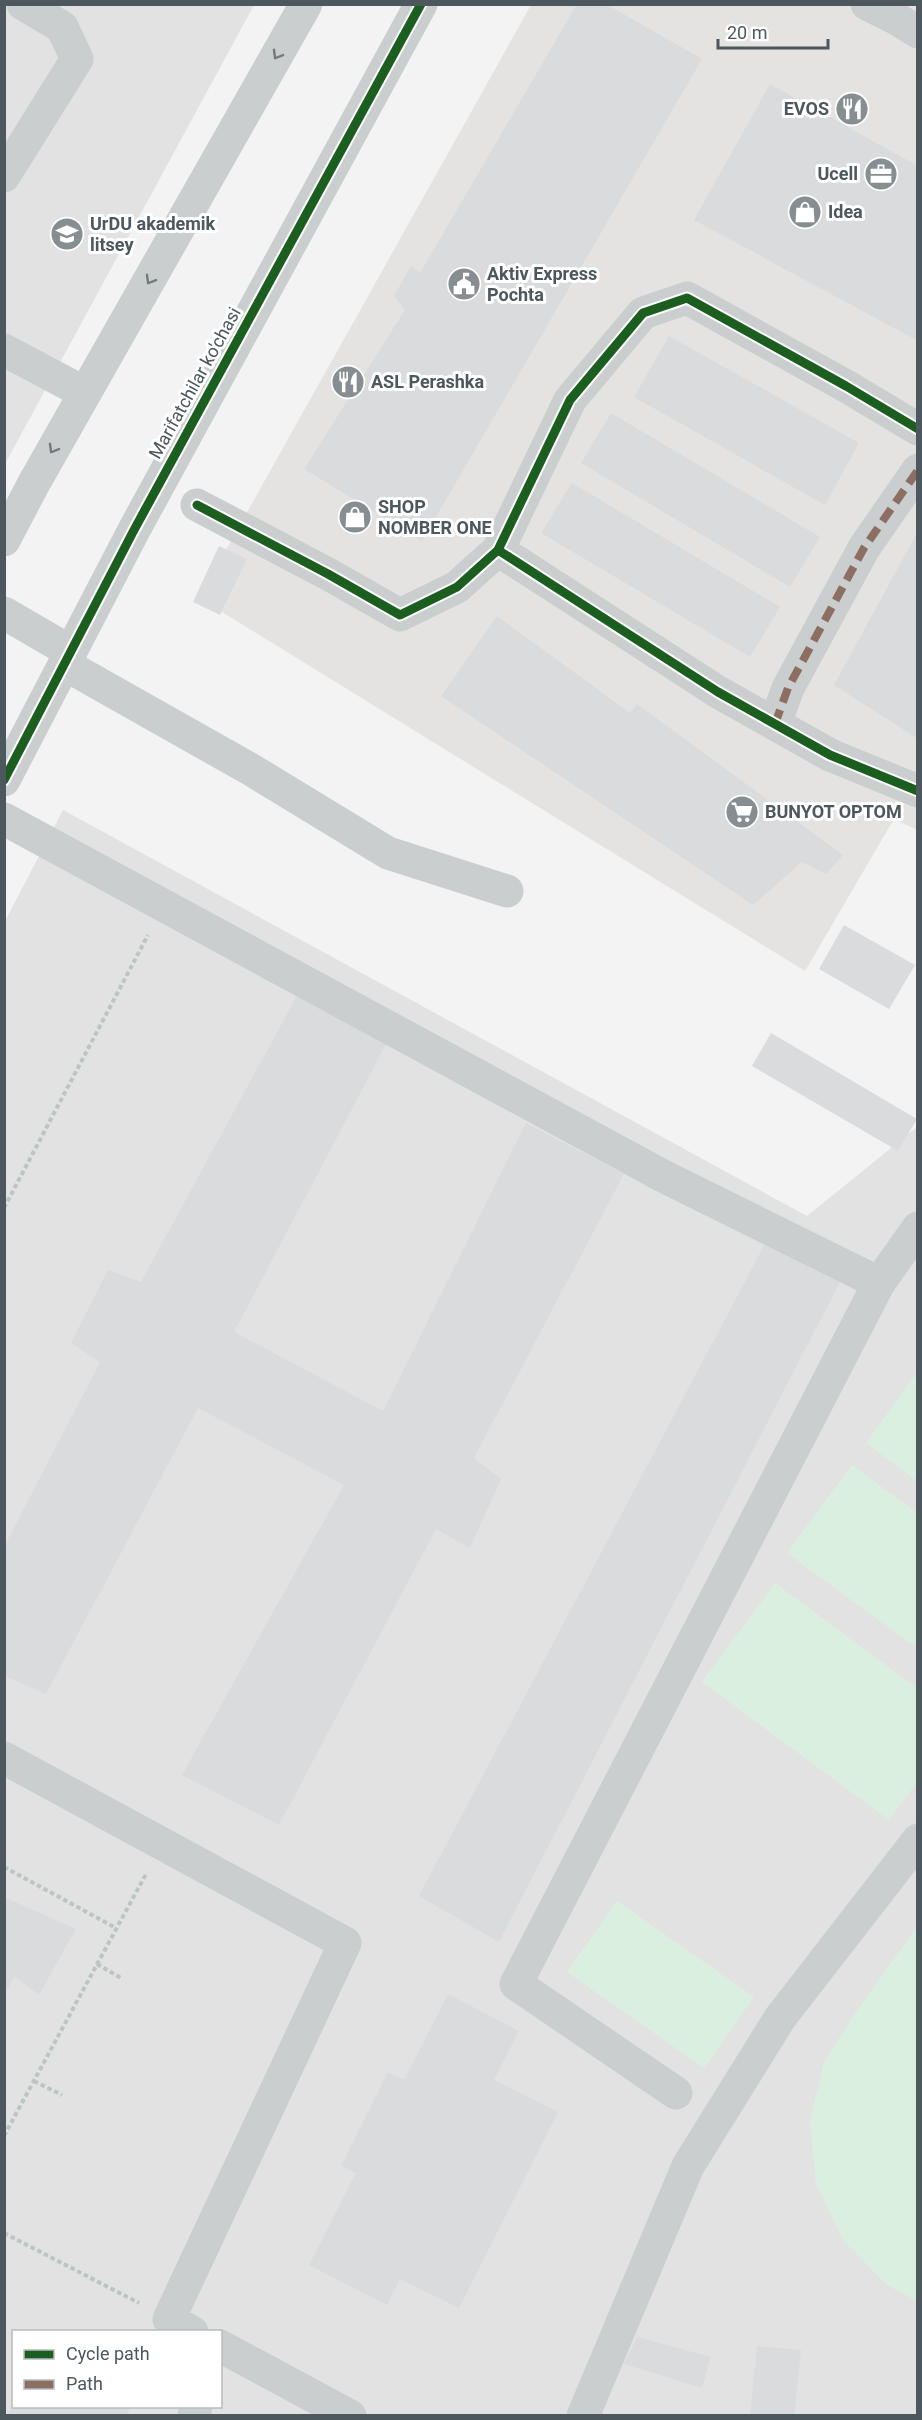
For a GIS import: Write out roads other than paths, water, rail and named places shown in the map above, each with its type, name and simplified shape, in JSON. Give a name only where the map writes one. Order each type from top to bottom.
[{"type":"street","points":[[4,176],[77,59],[62,27],[23,4]]},
{"type":"street","points":[[4,540],[306,4]]},
{"type":"street","name":"Marifatchilar ko'chasi","points":[[4,780],[134,530],[421,4]]},
{"type":"street","points":[[867,4],[918,32]]},
{"type":"street","points":[[197,505],[400,615],[458,587],[498,550],[570,400],[643,313],[687,298],[846,386],[918,429]]},
{"type":"street","points":[[4,350],[85,393]]},
{"type":"street","points":[[776,724],[788,688],[864,548],[918,470]]},
{"type":"street","points":[[498,550],[718,692],[830,755],[918,791]]},
{"type":"street","points":[[4,613],[68,658],[388,853],[507,891]]},
{"type":"street","points":[[4,819],[663,1176],[879,1283]]},
{"type":"street","points":[[676,2093],[516,1984],[879,1283],[918,1228]]},
{"type":"street","points":[[4,1758],[345,1943],[181,2325]]},
{"type":"street","points":[[583,2415],[688,2166],[780,2018],[918,1840]]},
{"type":"street","points":[[222,2347],[350,2415]]},
{"type":"place","name":"EVOS","points":[[852,109]]},
{"type":"place","name":"Ucell","points":[[881,174]]},
{"type":"place","name":"Idea","points":[[805,212]]},
{"type":"place","name":"UrDU akademik litsey","points":[[67,234]]},
{"type":"place","name":"Aktiv Express Pochta","points":[[464,284]]},
{"type":"place","name":"ASL Perashka","points":[[348,382]]},
{"type":"place","name":"SHOP NOMBER ONE","points":[[355,517]]},
{"type":"place","name":"BUNYOT OPTOM","points":[[742,812]]}]
